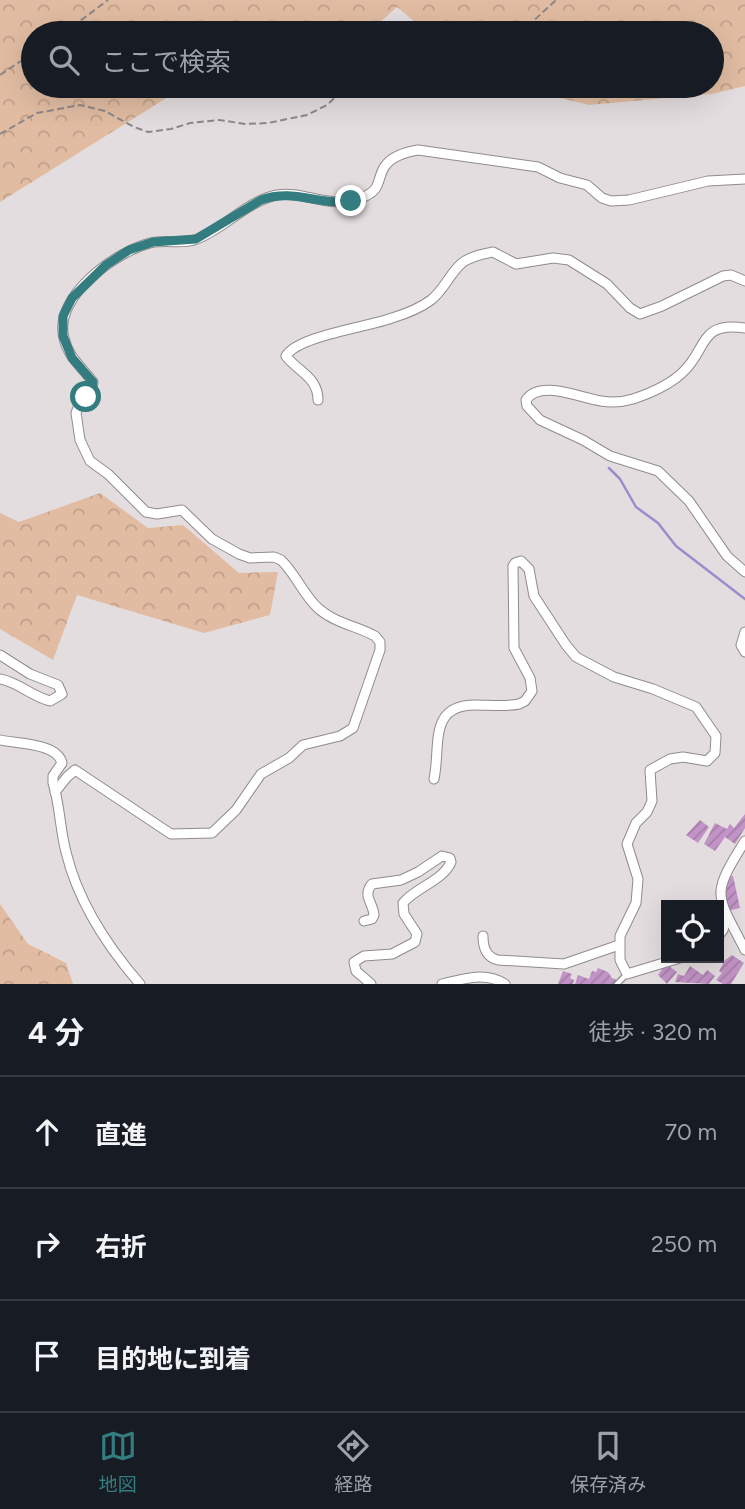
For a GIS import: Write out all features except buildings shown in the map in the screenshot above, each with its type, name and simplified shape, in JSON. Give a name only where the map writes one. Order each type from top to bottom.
[{"type":"street","points":[[55,792],[75,770],[171,834],[212,833],[236,810],[261,774],[289,758],[303,745],[340,736],[353,728],[380,650],[380,642],[375,636],[320,610],[304,593],[281,560],[274,557],[250,558],[239,554],[212,539],[182,510],[157,514],[146,512],[108,474],[90,461],[80,440],[76,413],[92,389],[93,382],[72,358],[66,347],[62,326],[72,298],[96,273],[116,257],[143,244],[196,239],[261,200],[273,196],[293,195],[332,202],[359,199],[379,185],[384,167],[389,162],[407,152],[418,150],[538,167],[561,178],[587,185],[602,198],[611,201],[629,200],[708,181],[745,179]]},
{"type":"street","points":[[318,400],[318,390],[312,380],[286,356],[290,349],[304,342],[390,319],[417,308],[444,288],[461,263],[474,257],[493,252],[516,264],[563,258],[607,284],[630,308],[640,313],[662,306],[723,276],[731,275],[745,281]]},
{"type":"street","points":[[745,328],[727,327],[710,334],[682,373],[638,398],[605,402],[552,390],[536,391],[526,400],[527,406],[540,420],[610,456],[658,471],[689,501],[727,556],[745,572]]},
{"type":"street","points":[[433,779],[440,726],[445,714],[462,705],[519,704],[525,701],[532,691],[530,678],[514,648],[513,566],[522,561],[529,569],[531,589],[543,612],[576,657],[614,677],[653,689],[696,707],[716,736],[715,753],[707,761],[683,757],[670,759],[650,770],[652,801],[647,812],[636,823],[627,844],[630,860],[638,874],[637,892],[636,903],[621,930],[620,960],[627,974],[663,963]]},
{"type":"street","points":[[745,632],[741,645],[745,652]]},
{"type":"street","points":[[0,655],[30,674],[58,685],[62,694],[50,701],[30,694],[11,681],[0,679]]},
{"type":"street","points":[[0,740],[56,752],[62,763],[53,776],[55,792],[66,852],[80,897],[139,984]]},
{"type":"street","points":[[745,841],[740,857],[719,886],[727,917],[745,950]]},
{"type":"street","points":[[364,921],[372,919],[374,915],[367,895],[367,889],[372,884],[401,880],[442,856],[450,858],[448,869],[403,903],[404,914],[417,934],[415,942],[392,954],[364,956],[354,962],[356,971],[371,984]]},
{"type":"street","points":[[724,927],[727,917]]},
{"type":"street","points":[[483,936],[484,949],[492,959],[510,961],[564,964],[619,945]]},
{"type":"street","points":[[442,984],[483,976],[492,977],[505,984]]},
{"type":"lane","points":[[617,984],[627,974]]},
{"type":"path","points":[[80,21],[108,0]]},
{"type":"path","points":[[533,21],[555,0]]},
{"type":"path","points":[[0,75],[21,61]]},
{"type":"path","points":[[0,134],[37,113],[80,106],[105,111],[148,132],[219,120],[246,124],[268,123],[307,115],[334,98]]},
{"type":"green space","points":[[0,0],[745,0],[745,86],[724,91],[724,21],[414,21],[397,7],[381,21],[21,21],[21,98],[166,98],[0,202]]},
{"type":"green space","points":[[560,98],[667,98],[589,105]]},
{"type":"green space","points":[[100,493],[148,528],[183,525],[239,573],[278,572],[270,615],[204,633],[77,595],[53,660],[0,629],[0,513],[19,522]]},
{"type":"green space","points":[[0,904],[28,944],[66,963],[73,984],[0,984]]},
{"type":"waterway","points":[[609,468],[620,479],[636,507],[658,523],[676,546],[745,599]]},
{"type":"route","points":[[86,397],[93,382],[66,347],[63,316],[72,298],[116,257],[143,244],[196,239],[261,200],[273,196],[285,194],[332,202],[351,201]]}]
